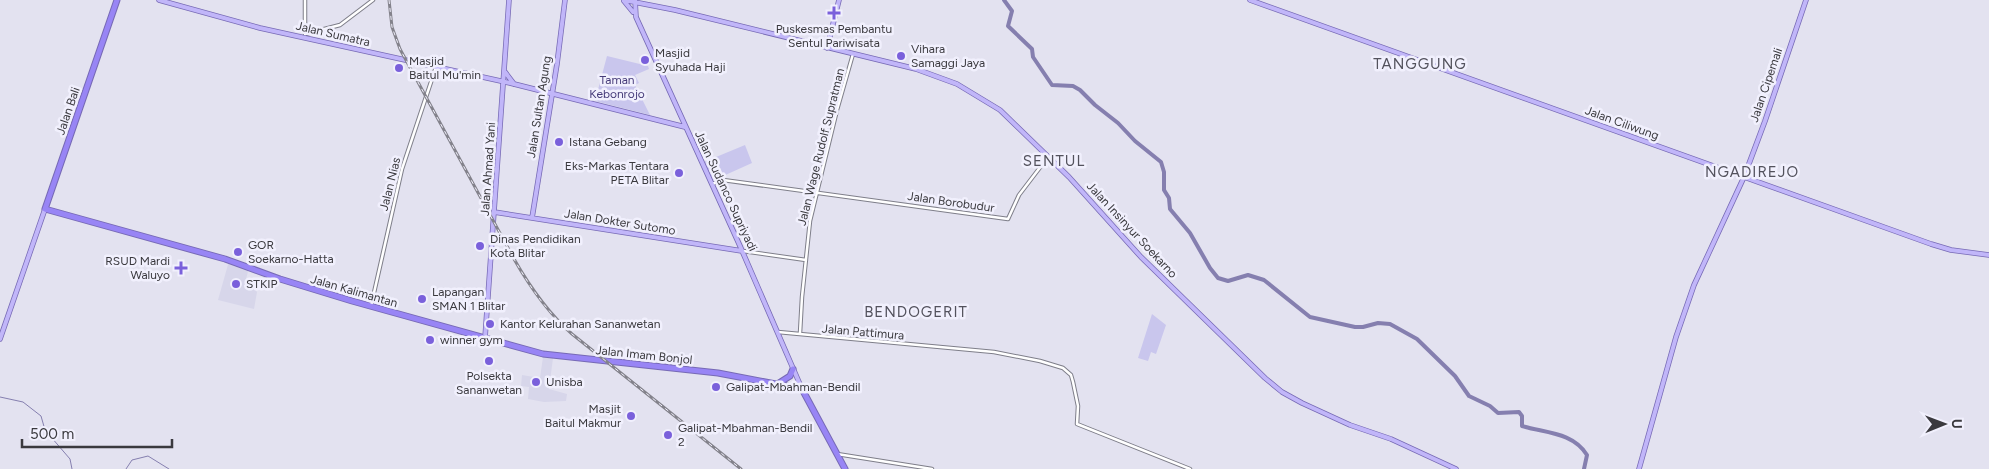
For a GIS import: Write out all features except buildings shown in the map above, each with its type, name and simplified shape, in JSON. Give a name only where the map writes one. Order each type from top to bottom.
[{"type":"highway","name":"Jalan Bali","points":[[45,209],[116,0]]},
{"type":"highway","name":"Jalan Kalimantan","points":[[45,209],[225,259],[299,285],[485,338]]},
{"type":"highway","name":"Jalan Imam Bonjol","points":[[485,338],[548,355],[718,373],[802,389]]},
{"type":"highway","points":[[776,384],[786,379],[794,369]]},
{"type":"highway","points":[[802,389],[845,469]]},
{"type":"main road","name":"Jalan Sumatra","points":[[159,0],[210,16],[305,36],[435,69],[504,82],[685,126]]},
{"type":"main road","name":"Jalan Ahmad Yani","points":[[485,338],[497,212],[509,0]]},
{"type":"main road","name":"Jalan Sultan Agung","points":[[532,218],[565,0]]},
{"type":"main road","name":"Jalan Insinyur Soekarno","points":[[624,0],[675,10],[916,69],[957,84],[1000,110],[1096,206],[1141,257],[1272,384],[1302,403],[1456,469]]},
{"type":"main road","points":[[624,0],[634,14]]},
{"type":"main road","points":[[827,48],[839,0]]},
{"type":"main road","name":"Jalan Ciliwung","points":[[1250,0],[1936,246],[1989,255]]},
{"type":"main road","name":"Jalan Cipemali","points":[[1639,469],[1676,336],[1694,285],[1744,177],[1806,0]]},
{"type":"main road","name":"Jalan Sudanco Supriyadi","points":[[635,1],[634,14],[712,184],[802,389]]},
{"type":"main road","points":[[505,72],[516,85]]},
{"type":"main road","points":[[672,122],[676,121],[680,115]]},
{"type":"main road","name":"Jalan Bali","points":[[0,339],[45,209]]},
{"type":"main road","name":"Jalan Dokter Sutomo","points":[[497,212],[742,252]]},
{"type":"street","points":[[305,0],[305,36],[340,25],[373,0]]},
{"type":"street","name":"Jalan Wage Rudolf Supratman","points":[[800,333],[806,260],[817,192],[853,54]]},
{"type":"street","name":"Jalan Nias","points":[[371,306],[407,150],[435,69]]},
{"type":"street","name":"Jalan Borobudur","points":[[817,192],[1008,219],[1019,195],[1048,157]]},
{"type":"street","points":[[709,178],[817,192]]},
{"type":"street","points":[[712,184],[719,180]]},
{"type":"street","points":[[742,252],[806,260]]},
{"type":"street","name":"Jalan Pattimura","points":[[778,332],[994,352],[1065,368],[1071,376],[1074,388],[1078,406],[1078,425],[1190,469]]},
{"type":"street","points":[[837,454],[932,469]]},
{"type":"shaded area","name":"STKIP","points":[[229,261],[249,268],[246,279],[257,292],[254,309],[218,300]]},
{"type":"shaded area","name":"Unisba","points":[[543,357],[553,358],[549,389],[567,394],[566,401],[544,402],[528,399],[529,387],[521,386],[522,375],[540,378]]},
{"type":"green space","name":"Taman Kebonrojo","points":[[607,56],[648,66],[649,69],[635,75],[639,83],[635,85],[650,115],[595,101]]},
{"type":"green space","points":[[745,145],[752,163],[712,181],[704,162]]},
{"type":"green space","points":[[1152,314],[1166,325],[1156,354],[1151,352],[1148,361],[1138,358]]},
{"type":"waterway","points":[[1004,0],[1012,11],[1008,26],[1032,49],[1033,57],[1052,85],[1073,86],[1080,90],[1118,123],[1135,141],[1161,162],[1164,172],[1164,190],[1169,198],[1170,209],[1190,233],[1210,268],[1218,278],[1228,281],[1248,275],[1264,280],[1310,317],[1355,327],[1378,323],[1390,324],[1417,339],[1455,376],[1469,396],[1490,406],[1498,413],[1519,412],[1522,416],[1522,426],[1558,434],[1581,447],[1587,455],[1584,469]]},
{"type":"waterway","points":[[0,397],[23,402],[41,416],[45,430],[70,459],[72,469]]},
{"type":"waterway","points":[[126,469],[132,460],[148,456],[169,469]]},
{"type":"railway","points":[[389,0],[392,27],[400,49],[514,259],[540,299],[572,334],[741,469]]},
{"type":"place","name":"Puskesmas Pembantu Sentul Pariwisata","points":[[834,13]]},
{"type":"place","name":"Vihara Samaggi Jaya","points":[[901,56]]},
{"type":"place","name":"Masjid Syuhada Haji","points":[[645,60]]},
{"type":"place","name":"Masjid Baitul Mu'min","points":[[399,68]]},
{"type":"place","name":"Istana Gebang","points":[[559,142]]},
{"type":"place","name":"Eks-Markas Tentara PETA Blitar","points":[[679,173]]},
{"type":"place","name":"Dinas Pendidikan Kota Blitar","points":[[480,246]]},
{"type":"place","name":"GOR Soekarno-Hatta","points":[[238,252]]},
{"type":"place","name":"RSUD Mardi Waluyo","points":[[181,268]]},
{"type":"place","name":"STKIP","points":[[236,284]]},
{"type":"place","name":"Lapangan SMAN 1 Blitar","points":[[422,299]]},
{"type":"place","name":"Kantor Kelurahan Sananwetan","points":[[490,324]]},
{"type":"place","name":"winner gym","points":[[430,340]]},
{"type":"place","name":"Polsekta Sananwetan","points":[[489,361]]},
{"type":"place","name":"Unisba","points":[[536,382]]},
{"type":"place","name":"Galipat-Mbahman-Bendil","points":[[716,387]]},
{"type":"place","name":"Masjit Baitul Makmur","points":[[631,416]]},
{"type":"place","name":"Galipat-Mbahman-Bendil 2","points":[[668,435]]},
{"type":"district","name":"TANGGUNG","points":[[1420,64]]},
{"type":"district","name":"SENTUL","points":[[1054,161]]},
{"type":"district","name":"NGADIREJO","points":[[1752,172]]},
{"type":"district","name":"BENDOGERIT","points":[[916,312]]}]
